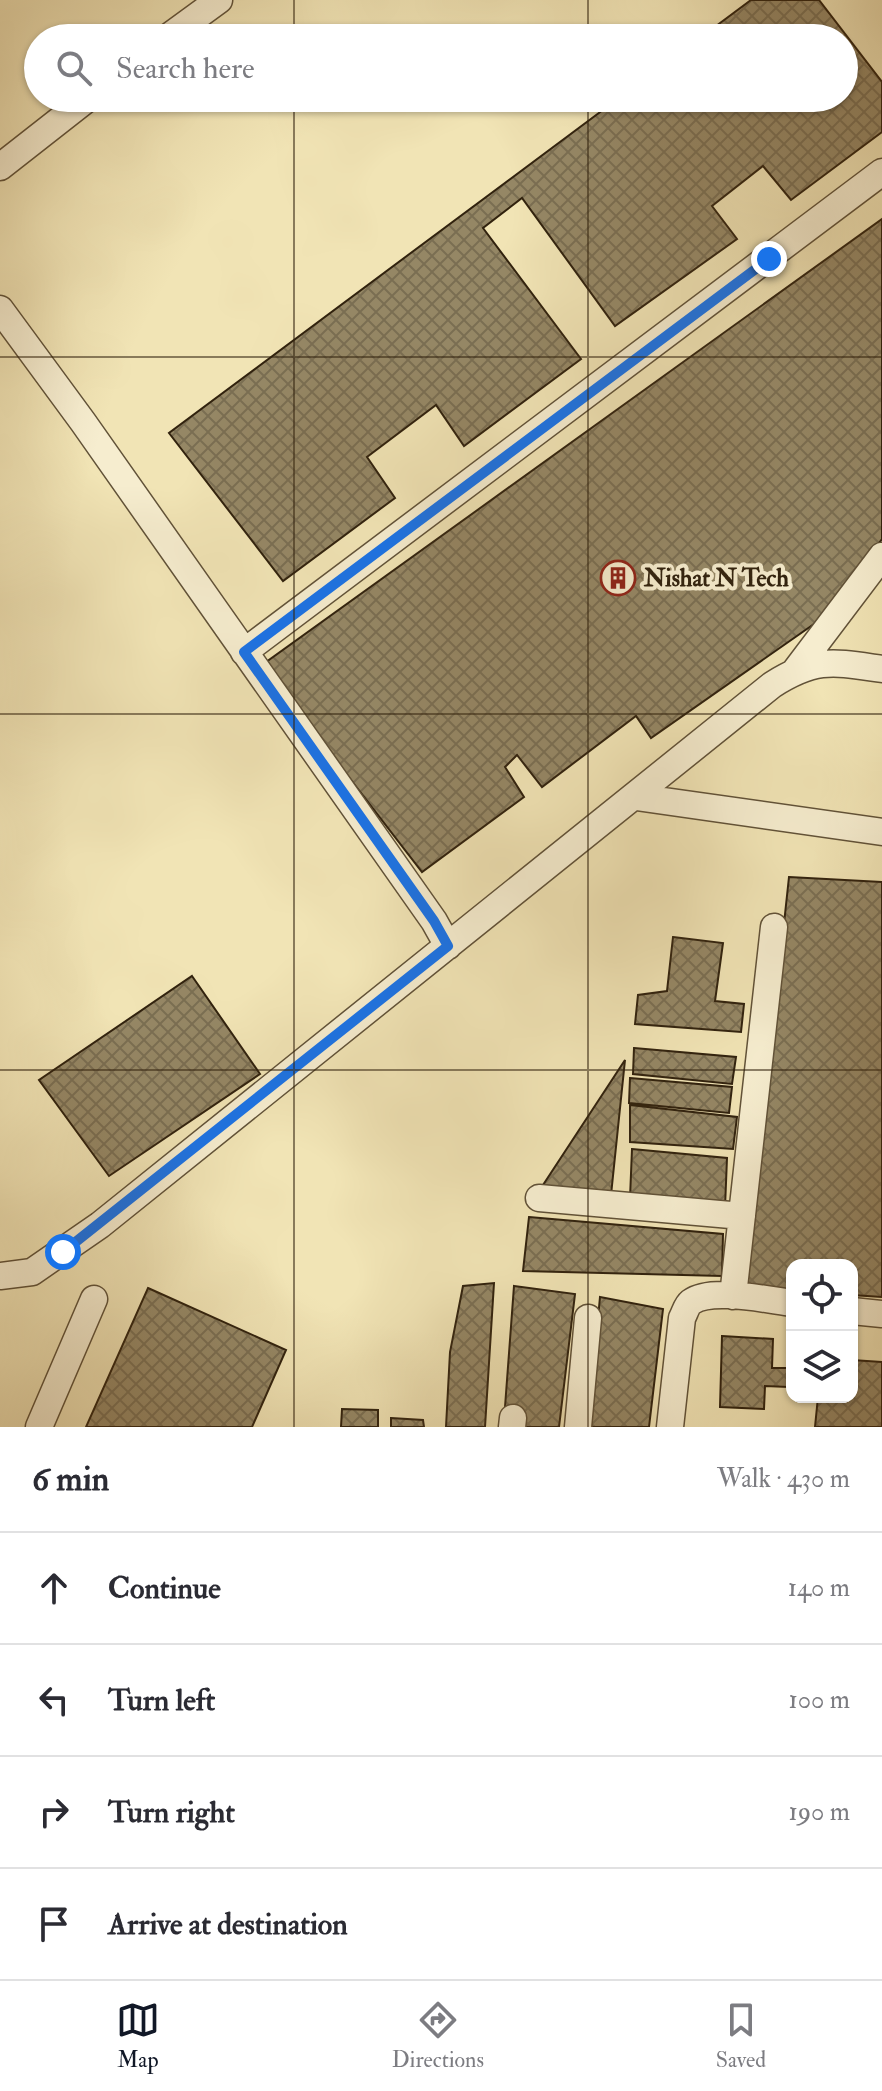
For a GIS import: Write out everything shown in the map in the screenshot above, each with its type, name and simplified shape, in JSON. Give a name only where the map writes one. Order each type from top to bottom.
[{"type":"lane","points":[[186,24],[219,0]]},
{"type":"lane","points":[[0,167],[70,112]]},
{"type":"lane","points":[[244,652],[882,172]]},
{"type":"lane","points":[[0,309],[434,921],[448,946]]},
{"type":"lane","points":[[795,671],[882,556]]},
{"type":"lane","points":[[0,1276],[32,1272],[100,1225],[772,685],[816,663],[836,662],[882,669]]},
{"type":"lane","points":[[636,797],[882,832]]},
{"type":"lane","points":[[733,1296],[774,927]]},
{"type":"lane","points":[[539,1198],[742,1216]]},
{"type":"lane","points":[[670,1427],[682,1318],[688,1304],[701,1297],[733,1296],[786,1302]]},
{"type":"lane","points":[[39,1427],[94,1299]]},
{"type":"lane","points":[[858,1312],[882,1314]]},
{"type":"lane","points":[[578,1427],[588,1318]]},
{"type":"building","points":[[751,0],[819,0],[837,24],[719,24]]},
{"type":"building","points":[[858,51],[882,82],[882,132],[791,200],[763,166],[712,206],[737,239],[615,326],[522,198],[483,228],[581,359],[464,446],[436,405],[367,457],[395,498],[283,581],[169,433],[600,112],[858,112]]},
{"type":"building","name":"Nishat N Tech","points":[[882,219],[882,539],[824,617],[651,738],[636,716],[542,787],[517,755],[505,767],[524,797],[422,872],[262,665]]},
{"type":"building","points":[[789,877],[882,882],[882,1297],[858,1295],[858,1259],[786,1259],[786,1290],[745,1287]]},
{"type":"building","points":[[673,937],[723,943],[715,1001],[744,1004],[741,1032],[635,1024],[638,995],[667,991]]},
{"type":"building","points":[[192,976],[260,1074],[109,1176],[39,1080]]},
{"type":"building","points":[[634,1048],[736,1057],[732,1084],[633,1074]]},
{"type":"building","points":[[625,1060],[611,1195],[543,1185]]},
{"type":"building","points":[[630,1078],[732,1087],[729,1113],[629,1103]]},
{"type":"building","points":[[630,1105],[737,1117],[733,1149],[630,1142]]},
{"type":"building","points":[[632,1149],[727,1158],[725,1208],[630,1198]]},
{"type":"building","points":[[529,1217],[723,1234],[722,1276],[523,1271]]},
{"type":"building","points":[[494,1283],[485,1427],[446,1427],[450,1352],[463,1286]]},
{"type":"building","points":[[514,1286],[575,1294],[559,1427],[519,1427],[521,1411],[505,1407]]},
{"type":"building","points":[[148,1288],[286,1350],[252,1427],[86,1427]]},
{"type":"building","points":[[600,1297],[663,1309],[649,1427],[588,1427]]},
{"type":"building","points":[[722,1336],[773,1339],[772,1368],[786,1368],[786,1387],[765,1386],[764,1409],[720,1407]]},
{"type":"building","points":[[858,1360],[882,1362],[882,1427],[815,1427],[817,1403],[858,1403]]},
{"type":"building","points":[[342,1409],[378,1410],[378,1427],[341,1427]]},
{"type":"building","points":[[391,1418],[423,1420],[424,1427],[391,1427]]},
{"type":"place","name":"Nishat N Tech","points":[[618,578]]},
{"type":"route","points":[[63,1252],[448,946],[434,921],[244,652],[769,259]]}]
